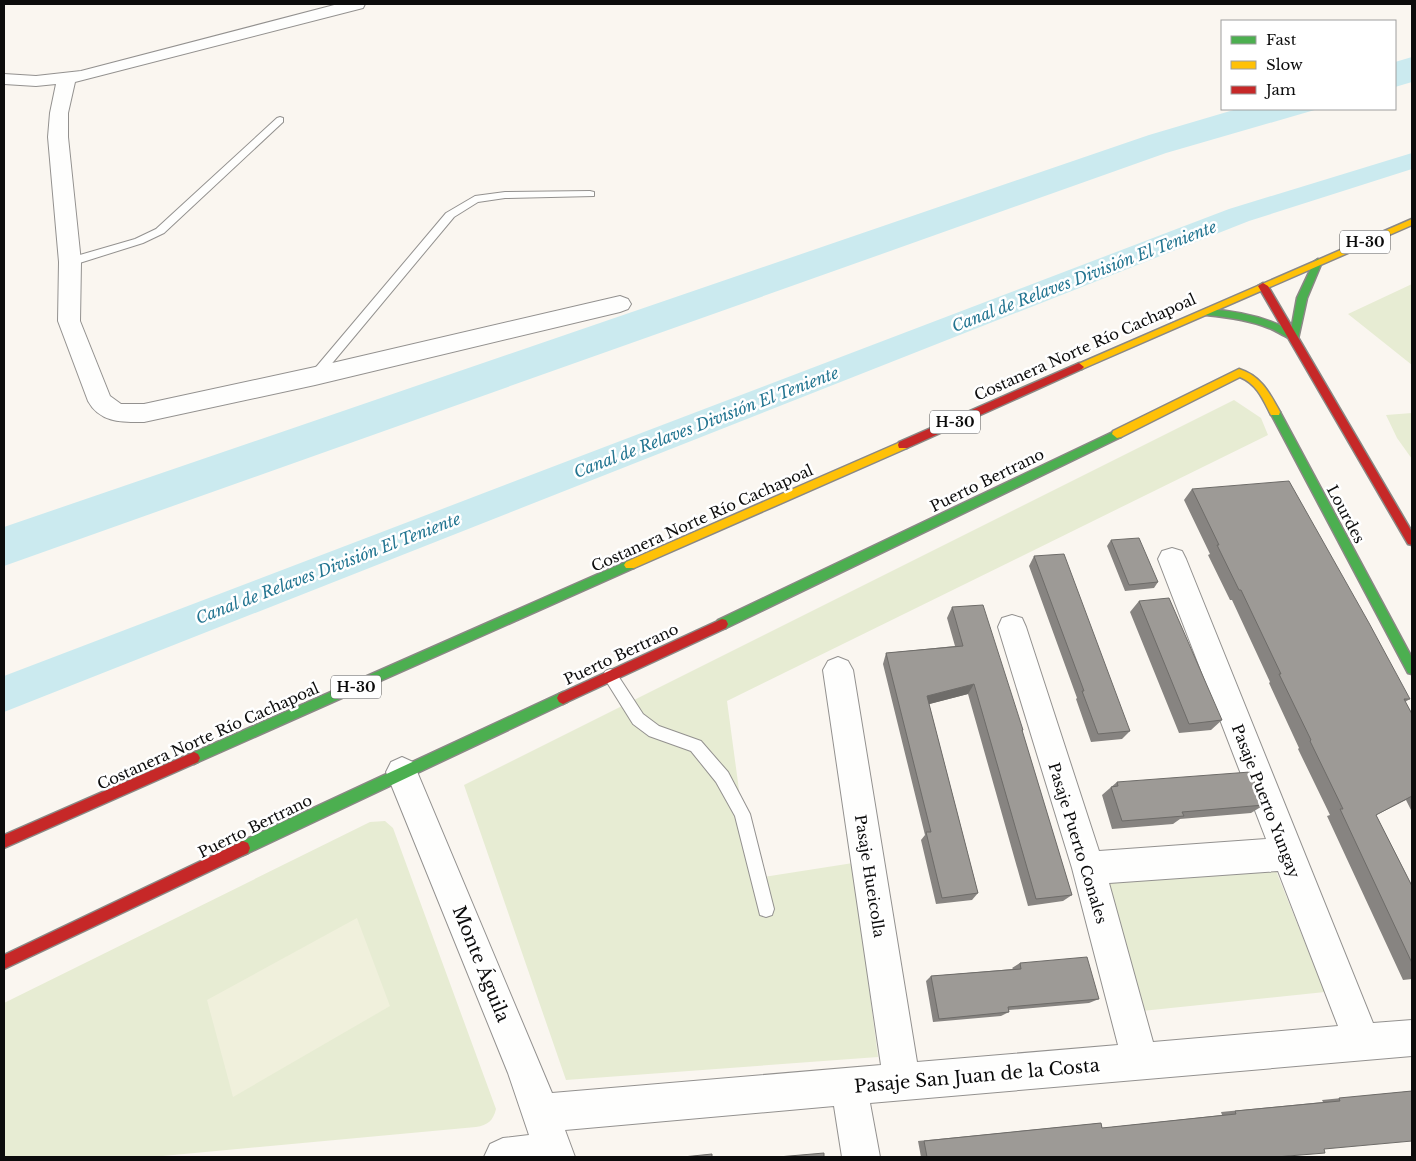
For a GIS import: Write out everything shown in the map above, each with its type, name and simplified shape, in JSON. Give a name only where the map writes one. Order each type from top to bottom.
[{"type":"street","points":[[4,79],[36,81],[95,73],[356,4]]},
{"type":"street","points":[[66,78],[59,113],[58,137],[70,262],[70,321],[100,401],[116,413],[144,413],[315,376],[620,304]]},
{"type":"street","name":"Costanera Norte Río Cachapoal","points":[[4,842],[1203,312],[1412,222]]},
{"type":"street","points":[[1295,337],[1300,300],[1307,280],[1318,262]]},
{"type":"street","points":[[1263,286],[1411,535]]},
{"type":"street","points":[[1203,312],[1247,316],[1276,326],[1295,337]]},
{"type":"street","name":"Puerto Bertrano","points":[[4,962],[1108,438],[1230,376],[1239,374],[1250,376]]},
{"type":"street","name":"Lourdes","points":[[1250,376],[1260,384],[1412,669]]},
{"type":"street","name":"Pasaje Puerto Yungay","points":[[1172,559],[1362,1042]]},
{"type":"street","name":"Pasaje Puerto Conales","points":[[1012,627],[1088,868],[1140,1061]]},
{"type":"street","name":"Pasaje Hueicolla","points":[[838,670],[902,1081]]},
{"type":"street","name":"Monte Águila","points":[[402,772],[550,1139]]},
{"type":"street","points":[[1088,868],[1287,854]]},
{"type":"street","name":"Pasaje San Juan de la Costa","points":[[503,1157],[525,1155],[550,1139],[849,1087],[1412,1038]]},
{"type":"street","points":[[849,1087],[861,1157]]},
{"type":"lane","points":[[70,262],[139,241],[160,231],[280,120]]},
{"type":"lane","points":[[315,376],[450,215],[475,199],[506,195],[590,194]]},
{"type":"lane","points":[[610,676],[638,719],[654,731],[696,746],[722,777],[742,814],[766,909]]},
{"type":"green space","points":[[1412,284],[1412,365],[1348,314]]},
{"type":"green space","points":[[1234,400],[1261,418],[1268,435],[727,701],[751,879],[853,863],[878,1057],[566,1080],[464,785]]},
{"type":"green space","points":[[1412,413],[1412,459],[1397,438],[1386,415]]},
{"type":"green space","points":[[385,821],[393,828],[496,1109],[489,1122],[476,1127],[152,1157],[4,1157],[4,1003],[370,822]]},
{"type":"green space","points":[[1274,866],[1325,992],[1142,1011],[1102,883]]},
{"type":"green space","points":[[357,918],[390,1006],[233,1097],[207,1000]]},
{"type":"water","points":[[1412,57],[1412,82],[1396,87],[1396,62]]},
{"type":"water","points":[[1234,110],[1315,110],[1166,153],[4,566],[4,527],[1149,135]]},
{"type":"building","points":[[1289,481],[1410,699],[1404,699],[1412,714],[1412,796],[1376,815],[1412,886],[1412,963],[1340,809],[1343,809],[1279,674],[1281,674],[1217,545],[1219,545],[1192,489]]},
{"type":"building","points":[[1139,538],[1158,582],[1129,585],[1111,540]]},
{"type":"building","points":[[1064,554],[1130,731],[1098,734],[1034,556]]},
{"type":"building","points":[[1169,598],[1222,720],[1189,724],[1139,601]]},
{"type":"building","points":[[983,605],[1023,730],[1072,895],[1036,899],[974,684],[927,696],[978,893],[942,898],[926,832],[931,832],[886,653],[963,646],[952,607]]},
{"type":"building","points":[[1250,772],[1264,805],[1182,812],[1184,816],[1122,821],[1111,787],[1118,786],[1117,782]]},
{"type":"building","points":[[1087,957],[1099,999],[1008,1007],[1009,1012],[939,1019],[931,976],[1021,969],[1020,963]]},
{"type":"building","points":[[1412,1091],[1412,1141],[1324,1149],[1325,1153],[1276,1157],[927,1157],[924,1141],[1101,1123],[1102,1128],[1236,1114],[1235,1111],[1340,1101],[1339,1098]]},
{"type":"building","points":[[824,1153],[824,1157],[778,1157]]},
{"type":"building","points":[[712,1154],[712,1157],[683,1157]]},
{"type":"waterway","name":"Canal de Relaves División El Teniente","points":[[4,694],[1239,215],[1412,161]]},
{"type":"traffic: fast","points":[[1206,312],[1229,314],[1263,322],[1295,337],[1302,298],[1318,262]]},
{"type":"traffic: fast","points":[[1275,412],[1412,669]]},
{"type":"traffic: fast","points":[[722,624],[1117,434]]},
{"type":"traffic: fast","points":[[194,758],[630,565]]},
{"type":"traffic: fast","points":[[243,848],[563,698]]},
{"type":"traffic: slow","points":[[1079,367],[1412,222]]},
{"type":"traffic: slow","points":[[1117,434],[1239,373],[1257,383],[1265,393],[1275,412]]},
{"type":"traffic: slow","points":[[630,565],[903,445]]},
{"type":"traffic: jam","points":[[1263,286],[1412,541]]},
{"type":"traffic: jam","points":[[903,445],[1079,367]]},
{"type":"traffic: jam","points":[[563,698],[722,624]]},
{"type":"traffic: jam","points":[[4,842],[194,758]]},
{"type":"traffic: jam","points":[[4,962],[243,848]]}]
